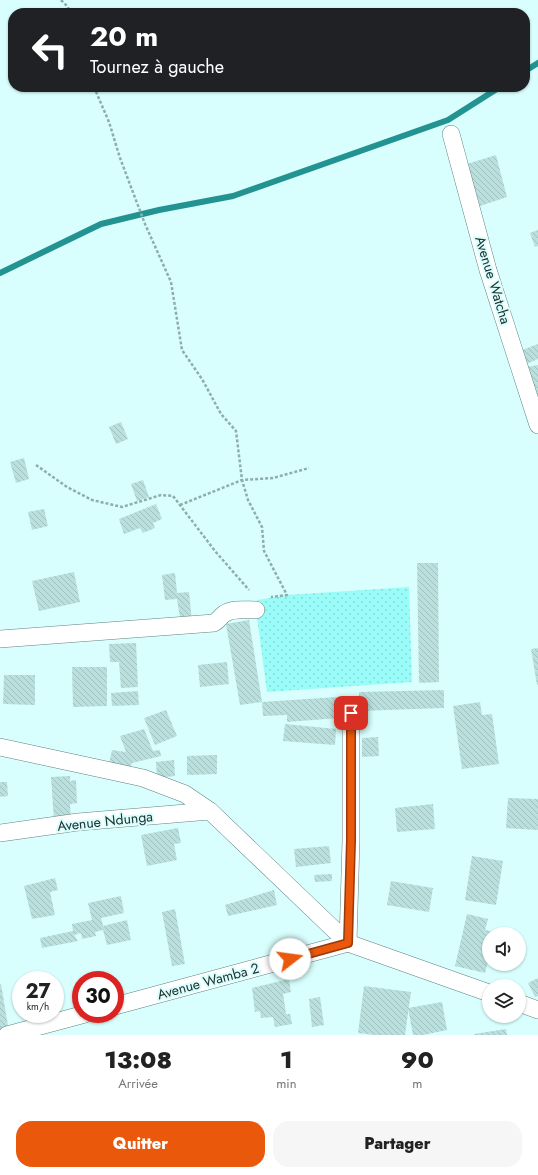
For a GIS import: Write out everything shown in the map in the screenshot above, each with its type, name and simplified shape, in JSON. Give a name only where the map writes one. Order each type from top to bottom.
[{"type":"street","name":"Avenue Watcha","points":[[451,134],[488,270],[538,425]]},
{"type":"street","points":[[0,639],[214,623],[227,612],[254,602]]},
{"type":"street","points":[[348,943],[351,840],[351,713]]},
{"type":"street","points":[[0,746],[143,778],[185,794],[210,811],[348,943],[482,991]]},
{"type":"street","name":"Avenue Ndunga","points":[[0,833],[78,822],[210,811]]},
{"type":"street","name":"Avenue Wamba 2","points":[[124,1004],[348,943]]},
{"type":"street","points":[[526,1006],[538,1010]]},
{"type":"street","points":[[7,1035],[72,1018]]},
{"type":"path","points":[[61,0],[68,8]]},
{"type":"path","points":[[96,92],[109,122],[120,158],[145,224],[171,282],[182,350],[202,379],[221,414],[236,431],[242,480],[248,500],[262,527],[264,551],[287,595]]},
{"type":"path","points":[[36,465],[67,487],[92,500],[122,507],[161,495],[173,496],[254,602]]},
{"type":"path","points":[[180,505],[242,480],[273,478],[309,468]]},
{"type":"shaded area","points":[[409,587],[412,682],[267,692],[256,610],[257,600],[287,595]]},
{"type":"building","points":[[496,155],[507,197],[480,206],[467,164]]},
{"type":"building","points":[[538,230],[538,246],[535,247],[530,233]]},
{"type":"building","points":[[538,344],[538,359],[522,366],[517,352]]},
{"type":"building","points":[[538,365],[538,401],[526,367]]},
{"type":"building","points":[[121,422],[128,439],[116,444],[109,427]]},
{"type":"building","points":[[24,458],[29,479],[16,483],[10,462]]},
{"type":"building","points":[[143,480],[149,497],[137,501],[131,484]]},
{"type":"building","points":[[156,504],[162,519],[153,523],[155,528],[143,533],[140,528],[124,534],[119,519]]},
{"type":"building","points":[[44,509],[48,526],[32,530],[28,512]]},
{"type":"building","points":[[417,563],[438,563],[439,682],[419,683]]},
{"type":"building","points":[[74,572],[80,602],[39,611],[32,581]]},
{"type":"building","points":[[175,573],[177,593],[189,592],[192,622],[181,624],[177,599],[165,600],[162,575]]},
{"type":"building","points":[[249,620],[262,702],[240,705],[226,624]]},
{"type":"building","points":[[136,643],[138,687],[121,688],[119,662],[110,662],[109,644]]},
{"type":"building","points":[[538,648],[538,685],[537,685],[531,649]]},
{"type":"building","points":[[227,662],[229,684],[200,687],[198,665]]},
{"type":"building","points":[[72,667],[107,667],[107,706],[73,707]]},
{"type":"building","points":[[4,675],[35,675],[35,705],[3,704]]},
{"type":"building","points":[[444,690],[444,708],[359,711],[359,692]]},
{"type":"building","points":[[138,691],[139,705],[112,706],[111,693]]},
{"type":"building","points":[[337,697],[339,718],[287,722],[287,715],[263,716],[262,702]]},
{"type":"building","points":[[480,702],[482,715],[492,714],[499,764],[462,769],[453,706]]},
{"type":"building","points":[[166,710],[177,736],[155,745],[144,718]]},
{"type":"building","points":[[285,724],[336,729],[335,745],[283,741]]},
{"type":"building","points":[[144,729],[153,751],[160,750],[161,756],[132,763],[130,768],[109,764],[112,750],[126,752],[120,736]]},
{"type":"building","points":[[378,737],[379,756],[362,757],[362,738]]},
{"type":"building","points":[[217,755],[217,774],[187,775],[187,756]]},
{"type":"building","points":[[174,760],[175,776],[157,778],[156,762]]},
{"type":"building","points":[[70,776],[70,781],[76,780],[77,803],[70,804],[71,820],[54,821],[51,777]]},
{"type":"building","points":[[0,782],[7,782],[8,796],[0,797]]},
{"type":"building","points":[[508,798],[538,799],[538,830],[506,828]]},
{"type":"building","points":[[433,804],[435,829],[397,832],[395,808]]},
{"type":"building","points":[[178,828],[181,843],[174,844],[177,860],[147,866],[141,835]]},
{"type":"building","points":[[329,846],[331,863],[296,867],[294,849]]},
{"type":"building","points":[[472,856],[503,861],[496,905],[465,900]]},
{"type":"building","points":[[332,874],[332,881],[315,882],[314,875]]},
{"type":"building","points":[[55,878],[58,890],[50,892],[55,915],[32,919],[24,886]]},
{"type":"building","points":[[391,881],[433,888],[429,912],[387,905]]},
{"type":"building","points":[[274,890],[277,905],[228,916],[225,905]]},
{"type":"building","points":[[121,896],[124,913],[101,918],[103,926],[127,920],[131,940],[107,945],[103,930],[95,932],[96,936],[82,939],[81,933],[74,935],[78,941],[42,948],[40,938],[73,931],[72,924],[92,920],[88,903]]},
{"type":"building","points":[[175,909],[185,964],[172,966],[162,912]]},
{"type":"building","points":[[467,914],[488,919],[486,927],[482,927],[482,971],[486,971],[485,973],[455,966]]},
{"type":"building","points":[[538,978],[538,996],[535,997],[528,983]]},
{"type":"building","points":[[289,979],[291,992],[283,994],[286,1014],[290,1014],[292,1024],[275,1027],[273,1017],[261,1018],[260,1011],[255,1012],[252,988]]},
{"type":"building","points":[[1,984],[9,1032],[0,1033],[0,985]]},
{"type":"building","points":[[364,986],[411,992],[405,1035],[375,1035],[358,1033]]},
{"type":"building","points":[[320,997],[324,1025],[312,1027],[309,999]]},
{"type":"building","points":[[442,1002],[447,1030],[423,1035],[413,1035],[408,1008]]},
{"type":"building","points":[[506,1029],[507,1035],[474,1035],[474,1034]]},
{"type":"waterway","points":[[530,68],[538,63]]},
{"type":"waterway","points":[[0,273],[101,224],[159,210],[233,196],[448,120],[492,92]]},
{"type":"route","points":[[290,959],[348,943],[351,840],[351,713]]}]
